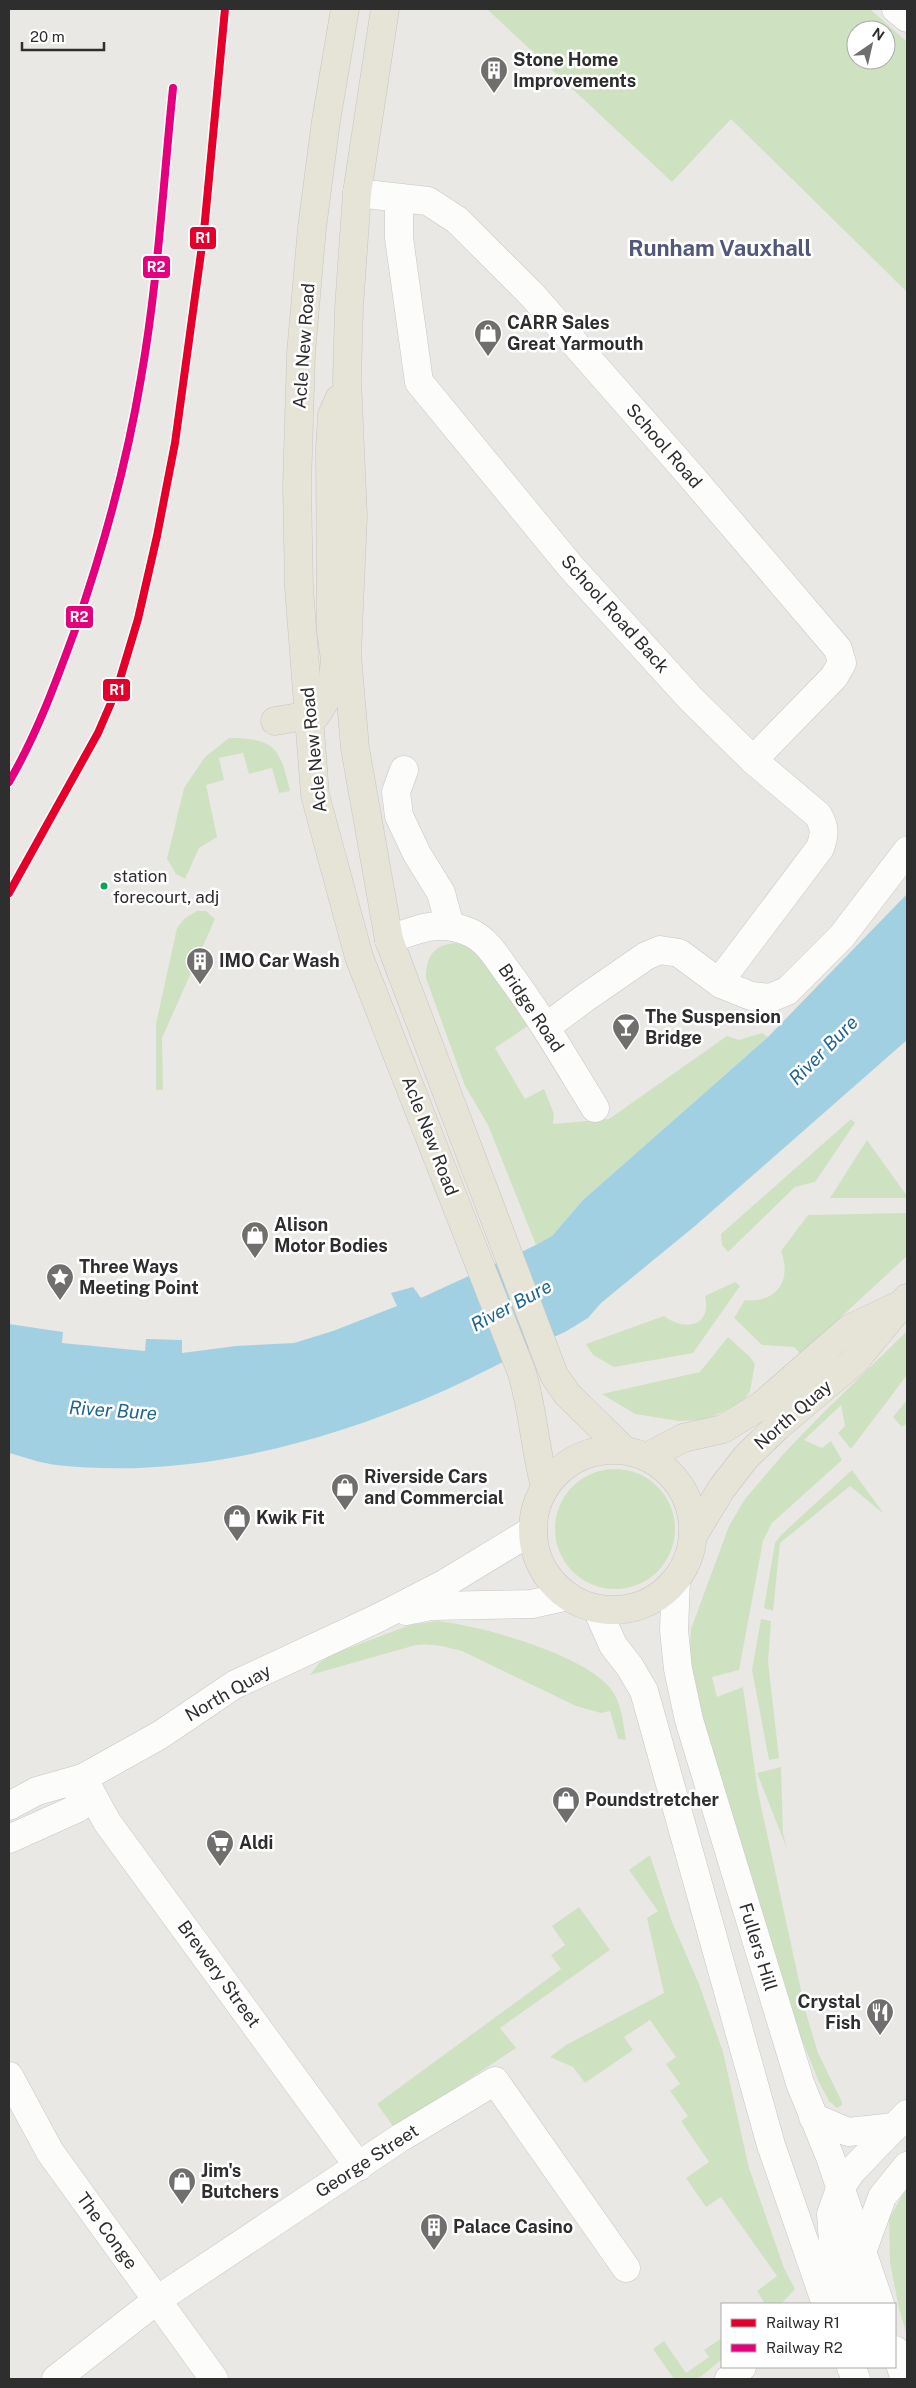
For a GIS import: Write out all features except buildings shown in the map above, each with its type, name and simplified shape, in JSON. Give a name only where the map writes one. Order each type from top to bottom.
[{"type":"main road","name":"Acle New Road","points":[[345,9],[326,121],[312,228],[301,353],[298,513],[299,588],[313,710],[315,795],[359,957],[522,1373],[529,1397],[537,1457],[545,1487]]},
{"type":"main road","name":"Acle New Road","points":[[385,9],[357,193],[347,379],[354,516],[348,655],[355,748],[389,940],[554,1375],[566,1394],[636,1454]]},
{"type":"main road","points":[[313,710],[332,689],[335,658],[331,631],[332,415],[347,379]]},
{"type":"main road","points":[[315,795],[304,755],[293,734],[274,717],[313,710],[327,705],[343,717],[355,748]]},
{"type":"main road","name":"North Quay","points":[[636,1454],[683,1438],[723,1429],[762,1405],[849,1329],[905,1300]]},
{"type":"main road","name":"North Quay","points":[[694,1534],[722,1488],[746,1457],[777,1427],[856,1361],[905,1300]]},
{"type":"main road","points":[[598,1451],[636,1454],[665,1469],[680,1484],[691,1508],[694,1534],[688,1558],[676,1580],[654,1600],[626,1610],[597,1609],[568,1596],[550,1579],[542,1568],[534,1543],[533,1530],[536,1508],[545,1487],[563,1467],[586,1454],[598,1451]]},
{"type":"street","points":[[896,9],[907,18]]},
{"type":"street","name":"School Road","points":[[357,193],[428,202],[457,220],[534,298],[838,649],[842,663],[834,677],[753,760]]},
{"type":"street","name":"School Road Back","points":[[399,199],[399,238],[419,382],[572,567],[691,699],[753,760],[818,815],[824,825],[824,837],[820,848],[725,974],[721,984]]},
{"type":"street","points":[[404,770],[396,792],[399,816],[417,854],[441,893],[450,926]]},
{"type":"street","points":[[546,1027],[639,961],[660,950],[679,953],[721,984],[751,996],[770,998],[788,991],[842,936],[907,851]]},
{"type":"street","name":"Bridge Road","points":[[389,940],[418,927],[450,926],[470,932],[487,945],[546,1027],[595,1108]]},
{"type":"street","name":"North Quay","points":[[9,1806],[37,1791],[83,1778],[160,1735],[234,1685],[378,1618],[444,1584],[533,1530]]},
{"type":"street","name":"Fullers Hill","points":[[676,1580],[674,1630],[678,1669],[689,1720],[800,2082],[830,2157],[880,2303]]},
{"type":"street","name":"North Quay","points":[[378,1618],[431,1606],[532,1604],[568,1596]]},
{"type":"street","points":[[597,1609],[613,1645],[630,1666],[644,1691],[774,2154],[826,2303]]},
{"type":"street","points":[[9,1839],[78,1808],[83,1778]]},
{"type":"street","name":"Brewery Street","points":[[83,1778],[107,1822],[359,2167]]},
{"type":"street","name":"The Conge","points":[[9,2076],[50,2152],[214,2379]]},
{"type":"street","name":"George Street","points":[[56,2379],[157,2300],[400,2138],[495,2081],[626,2268]]},
{"type":"street","points":[[814,2118],[848,2132],[901,2120]]},
{"type":"street","points":[[854,2303],[833,2242],[830,2214],[840,2189],[852,2172],[901,2120]]},
{"type":"street","points":[[862,2252],[882,2197],[907,2166]]},
{"type":"street","points":[[896,2353],[905,2379]]},
{"type":"street","points":[[730,2379],[741,2368]]},
{"type":"green space","points":[[487,9],[870,9],[882,20],[846,20],[846,70],[896,70],[896,32],[907,42],[907,292],[731,119],[672,182]]},
{"type":"green space","points":[[229,738],[257,740],[273,748],[283,765],[290,791],[279,793],[272,768],[249,774],[243,753],[219,758],[224,780],[206,785],[217,837],[199,848],[185,879],[176,874],[167,859],[184,788],[205,757]]},
{"type":"green space","points":[[197,911],[206,911],[215,919],[162,1038],[163,1090],[156,1090],[156,1024],[177,928],[185,918]]},
{"type":"green space","points":[[455,943],[467,947],[489,964],[532,1023],[495,1048],[525,1099],[544,1089],[554,1114],[553,1124],[609,1119],[727,1036],[739,1040],[762,1033],[768,1037],[583,1200],[552,1236],[536,1245],[488,1125],[465,1086],[426,978],[427,964],[432,953],[441,946]]},
{"type":"green space","points":[[851,1119],[855,1123],[815,1182],[795,1187],[728,1252],[722,1245],[721,1234]]},
{"type":"green space","points":[[867,1140],[907,1196],[907,1198],[830,1198]]},
{"type":"green space","points":[[907,1213],[907,1256],[801,1354],[794,1347],[762,1345],[734,1318],[745,1300],[766,1298],[779,1288],[785,1272],[781,1251],[808,1215]]},
{"type":"green space","points":[[735,1282],[740,1286],[693,1353],[614,1367],[593,1355],[586,1344],[664,1316],[680,1324],[695,1324],[704,1315],[706,1307],[705,1296]]},
{"type":"green space","points":[[907,1331],[907,1375],[851,1449],[838,1433],[845,1426],[841,1405],[804,1440],[822,1448],[831,1441],[842,1460],[772,1523],[763,1541],[739,1670],[712,1677],[717,1697],[743,1687],[758,1792],[806,2013],[818,2053],[842,2102],[842,2105],[837,2108],[829,2101],[819,2082],[776,1976],[692,1688],[689,1663],[691,1629],[729,1526],[745,1499],[786,1451]]},
{"type":"green space","points":[[728,1337],[755,1364],[750,1391],[743,1402],[705,1420],[679,1421],[635,1414],[602,1394],[700,1372]]},
{"type":"green space","points":[[907,1400],[907,1423],[902,1427],[893,1417]]},
{"type":"green space","points":[[615,1469],[638,1473],[658,1486],[671,1506],[675,1529],[671,1552],[658,1572],[638,1585],[615,1589],[592,1585],[572,1572],[559,1552],[555,1529],[559,1506],[572,1486],[592,1473]]},
{"type":"green space","points":[[852,1470],[884,1514],[850,1486],[780,1543],[773,1611],[764,1608],[775,1543],[781,1535]]},
{"type":"green space","points":[[761,1619],[771,1621],[768,1662],[779,1758],[769,1760],[752,1670]]},
{"type":"green space","points":[[437,1621],[504,1635],[531,1644],[556,1654],[598,1676],[611,1689],[618,1701],[626,1740],[618,1739],[610,1711],[601,1713],[576,1706],[462,1651],[445,1647],[416,1645],[310,1675],[319,1663],[333,1654],[410,1625]]},
{"type":"green space","points":[[781,1767],[783,1833],[787,1849],[757,1773]]},
{"type":"green space","points":[[650,1855],[672,1922],[699,1984],[723,2052],[749,2168],[784,2268],[795,2289],[782,2303],[762,2303],[764,2302],[757,2291],[777,2276],[721,2197],[706,2207],[686,2178],[709,2162],[681,2121],[688,2116],[670,2091],[680,2084],[666,2064],[676,2057],[650,2020],[624,2037],[633,2050],[585,2083],[573,2067],[550,2057],[566,2045],[664,1993],[647,1918],[658,1911],[629,1870]]},
{"type":"green space","points":[[579,1907],[610,1950],[500,2028],[516,2048],[398,2126],[392,2125],[377,2104],[561,1969],[551,1955],[565,1945],[552,1926]]},
{"type":"green space","points":[[905,2190],[907,2196],[907,2335],[899,2309],[890,2262],[889,2219]]},
{"type":"green space","points":[[721,2339],[721,2360],[698,2379],[674,2379],[653,2349],[664,2341],[686,2373],[709,2357],[704,2350]]},
{"type":"water","name":"River Bure","points":[[907,894],[907,1040],[695,1226],[601,1303],[588,1318],[565,1332],[425,1399],[337,1432],[291,1445],[198,1463],[151,1467],[103,1468],[56,1465],[9,1453],[9,1324],[63,1332],[62,1343],[145,1351],[146,1339],[182,1340],[182,1353],[236,1346],[294,1343],[333,1331],[397,1306],[391,1293],[413,1287],[421,1298],[536,1245],[552,1236],[583,1200],[768,1037]]},
{"type":"rail line","name":"R1","points":[[9,893],[98,733],[117,689],[138,619],[157,536],[175,443],[204,231],[225,9]]},
{"type":"rail line","name":"R2","points":[[9,782],[37,727],[75,630],[104,537],[129,441],[152,306],[173,88]]},
{"type":"place","name":"Stone Home Improvements","points":[[494,94]]},
{"type":"place","name":"CARR Sales Great Yarmouth","points":[[488,357]]},
{"type":"place","name":"station forecourt, adj","points":[[104,886]]},
{"type":"place","name":"IMO Car Wash","points":[[200,985]]},
{"type":"place","name":"The Suspension Bridge","points":[[626,1051]]},
{"type":"place","name":"Alison Motor Bodies","points":[[255,1259]]},
{"type":"place","name":"Three Ways Meeting Point","points":[[60,1301]]},
{"type":"place","name":"Riverside Cars and Commercial","points":[[345,1511]]},
{"type":"place","name":"Kwik Fit","points":[[237,1542]]},
{"type":"place","name":"Poundstretcher","points":[[566,1824]]},
{"type":"place","name":"Aldi","points":[[220,1867]]},
{"type":"place","name":"Crystal Fish","points":[[880,2036]]},
{"type":"place","name":"Jim's Butchers","points":[[182,2205]]},
{"type":"place","name":"Palace Casino","points":[[434,2251]]},
{"type":"district","name":"Runham Vauxhall","points":[[720,248]]}]
